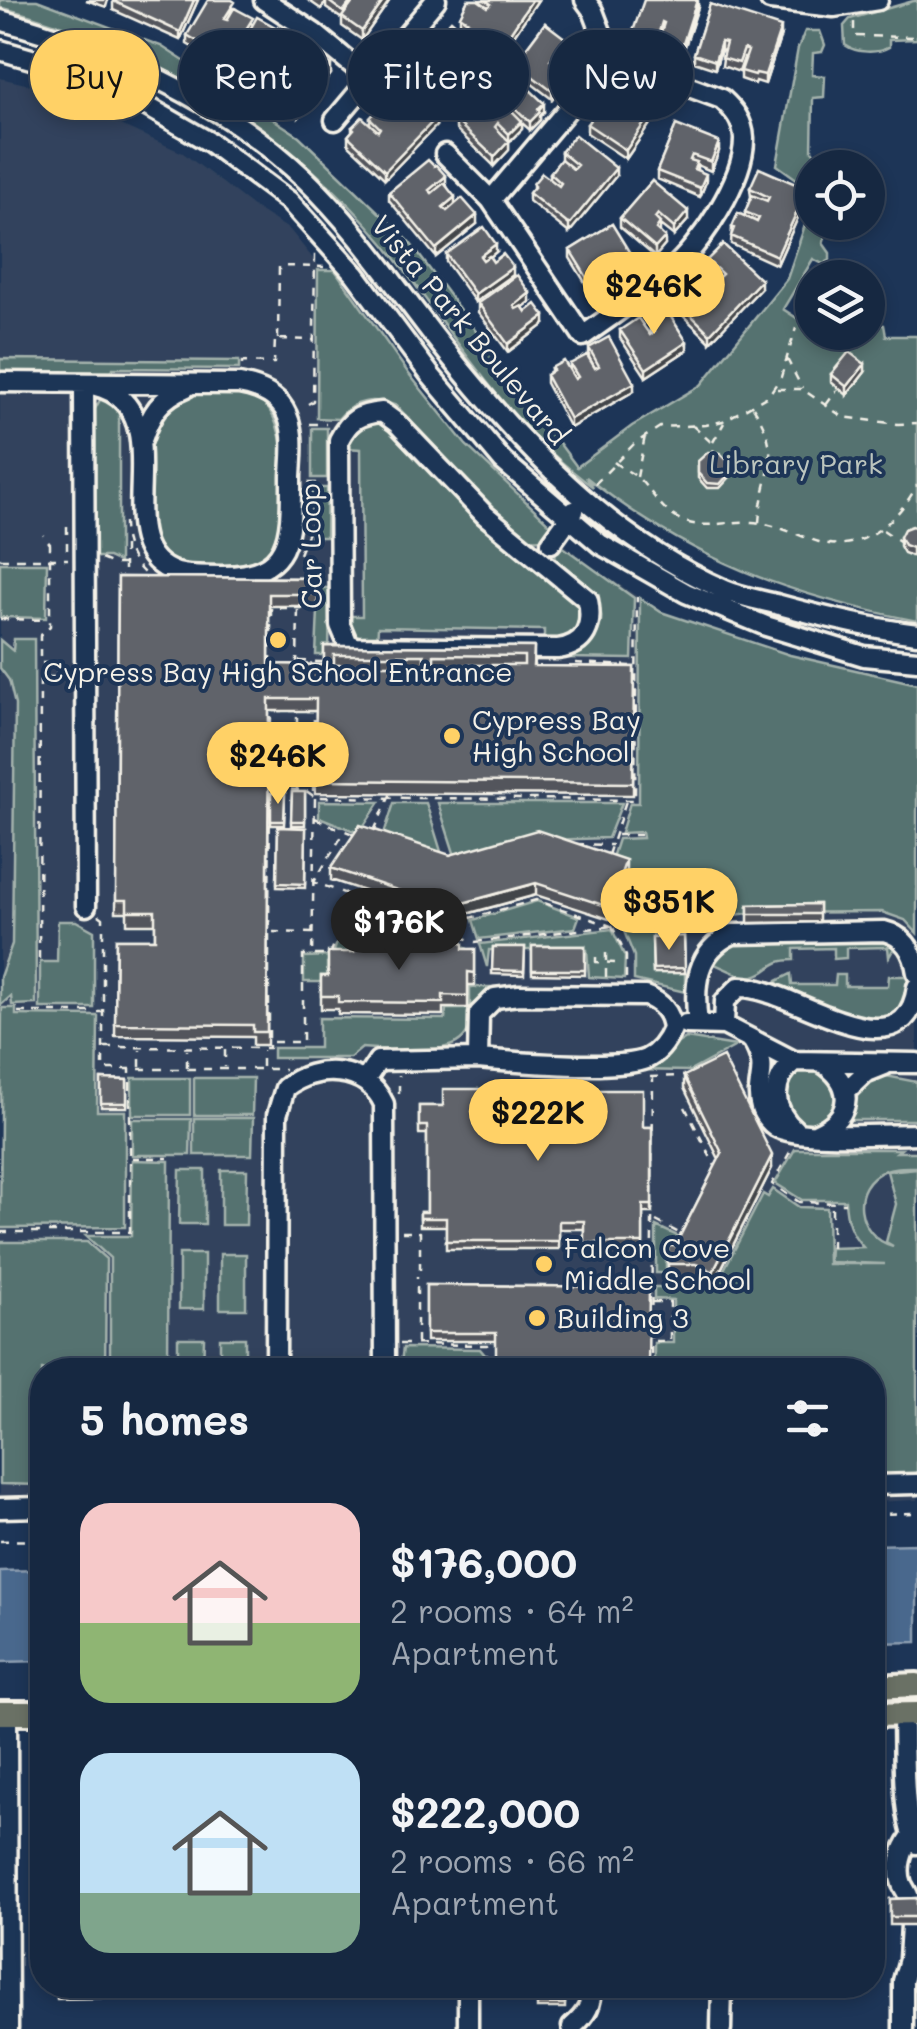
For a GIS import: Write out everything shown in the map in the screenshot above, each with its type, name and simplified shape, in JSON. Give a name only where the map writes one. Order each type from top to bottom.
[{"type":"main road","points":[[885,1687],[917,1686]]},
{"type":"main road","points":[[3,1713],[30,1711]]},
{"type":"main road","points":[[885,1715],[910,1714]]},
{"type":"street","points":[[264,0],[348,61]]},
{"type":"street","points":[[411,30],[436,0]]},
{"type":"street","points":[[585,0],[600,30]]},
{"type":"street","points":[[770,0],[834,7],[878,0]]},
{"type":"street","name":"Vista Park Boulevard","points":[[0,20],[75,42],[159,77],[240,129],[307,181],[358,238],[522,443],[652,548],[726,591],[834,620],[917,634]]},
{"type":"street","name":"Vista Park Boulevard","points":[[0,50],[52,65],[143,104],[211,143],[289,201],[356,274],[431,376],[504,462],[600,544],[686,593],[766,626],[864,656],[917,661]]},
{"type":"street","points":[[446,154],[491,200],[583,336],[672,269],[701,238],[740,164],[744,138],[735,111],[693,86]]},
{"type":"street","points":[[335,120],[348,105]]},
{"type":"street","points":[[491,200],[559,120]]},
{"type":"street","points":[[289,201],[307,181]]},
{"type":"street","points":[[0,382],[197,383],[254,386],[271,395],[288,418],[292,433],[291,524],[288,542],[279,557],[256,572],[240,576],[190,575],[164,567],[153,556],[140,526],[142,440],[153,411],[170,394],[197,383]]},
{"type":"street","points":[[84,383],[121,398],[132,410],[142,440]]},
{"type":"street","points":[[84,383],[86,906]]},
{"type":"street","name":"Car Loop","points":[[382,412],[521,546],[588,600],[588,630],[570,647],[356,648],[348,644],[340,624],[337,485],[339,440],[346,426],[362,413],[382,412]]},
{"type":"street","points":[[521,546],[550,543],[587,494]]},
{"type":"street","name":"Car Loop","points":[[550,543],[552,564],[560,577]]},
{"type":"street","points":[[698,1023],[700,962],[718,941],[733,934],[884,931],[896,934],[907,944],[917,973]]},
{"type":"street","points":[[724,1025],[725,1001],[740,987],[755,986],[834,1019],[876,1028],[889,1027],[913,1009],[917,987]]},
{"type":"street","points":[[366,1079],[378,1061],[478,1059],[614,1064],[644,1060],[668,1040],[672,1025],[662,1005],[645,996],[496,998],[479,1014],[478,1059]]},
{"type":"street","points":[[672,1025],[724,1025],[794,1061],[911,1062]]},
{"type":"street","points":[[752,1040],[764,1070],[762,1112],[777,1128],[808,1133],[917,1134]]},
{"type":"street","points":[[794,1061],[782,1076],[776,1095],[778,1110],[808,1133]]},
{"type":"street","points":[[808,1133],[838,1119],[845,1106],[846,1091],[836,1072],[820,1062]]},
{"type":"street","points":[[846,1091],[865,1073],[883,1065],[911,1062]]},
{"type":"street","points":[[276,1358],[276,1115],[285,1088],[296,1078],[311,1073],[366,1079],[378,1090],[386,1120],[386,1358]]},
{"type":"street","points":[[885,1485],[917,1484]]},
{"type":"street","points":[[0,1508],[30,1507]]},
{"type":"street","points":[[3,1713],[8,2029]]},
{"type":"street","points":[[903,2029],[903,1981],[913,1959],[912,1904],[901,1882],[902,1849],[914,1840],[910,1714]]},
{"type":"street","points":[[468,1998],[468,2029]]},
{"type":"street","points":[[572,2026],[586,2015],[592,1998]]},
{"type":"street","points":[[721,2029],[722,1998]]},
{"type":"path","points":[[847,22],[856,22],[854,36],[917,37]]},
{"type":"path","points":[[308,404],[313,401],[316,244]]},
{"type":"path","points":[[278,339],[278,266],[335,266]]},
{"type":"path","points":[[776,389],[795,331]]},
{"type":"path","points":[[242,372],[242,362],[274,363],[275,339],[314,340]]},
{"type":"path","points":[[786,357],[802,389],[824,407],[843,416],[914,424],[917,429]]},
{"type":"path","points":[[587,494],[614,462],[660,427],[727,419],[776,389],[802,389]]},
{"type":"path","points":[[824,407],[837,390]]},
{"type":"path","points":[[752,405],[772,451],[759,523]]},
{"type":"path","points":[[714,458],[712,443],[727,419]]},
{"type":"path","points":[[692,426],[712,443]]},
{"type":"path","points":[[637,476],[646,434]]},
{"type":"path","points":[[614,462],[637,476],[664,508],[681,520],[697,525],[759,523],[829,544],[851,542],[882,529],[908,502],[917,485]]},
{"type":"path","points":[[308,483],[330,483]]},
{"type":"path","points":[[908,502],[917,502]]},
{"type":"path","points":[[124,522],[124,585]]},
{"type":"path","points":[[882,529],[886,535],[908,544]]},
{"type":"path","points":[[297,558],[308,532]]},
{"type":"path","points":[[39,959],[40,677],[57,677],[57,662],[40,662],[40,636],[50,626],[50,544],[42,536]]},
{"type":"path","points":[[124,539],[135,564],[152,579]]},
{"type":"path","points":[[308,544],[329,544]]},
{"type":"path","points":[[270,790],[305,790],[314,796],[635,800],[637,596]]},
{"type":"path","points":[[297,675],[298,607]]},
{"type":"path","points":[[271,674],[271,608],[314,608]]},
{"type":"path","points":[[0,619],[50,620]]},
{"type":"path","points":[[297,661],[324,662]]},
{"type":"path","points":[[572,663],[630,664],[630,679]]},
{"type":"path","points":[[103,1047],[269,1048],[271,711],[314,711],[312,955]]},
{"type":"path","points":[[296,790],[297,711]]},
{"type":"path","points":[[371,836],[390,796]]},
{"type":"path","points":[[606,861],[626,800]]},
{"type":"path","points":[[314,818],[360,837]]},
{"type":"path","points":[[314,882],[346,831]]},
{"type":"path","points":[[615,836],[641,836]]},
{"type":"path","points":[[565,844],[612,844]]},
{"type":"path","points":[[314,882],[475,942],[612,926]]},
{"type":"path","points":[[269,1042],[303,1042],[303,955],[330,955],[352,896]]},
{"type":"path","points":[[436,927],[536,900],[612,926]]},
{"type":"path","points":[[86,906],[103,918],[103,1068],[311,1073]]},
{"type":"path","points":[[581,930],[586,914]]},
{"type":"path","points":[[626,985],[626,956],[610,919],[641,914]]},
{"type":"path","points":[[269,932],[313,933]]},
{"type":"path","points":[[606,952],[606,985]]},
{"type":"path","points":[[596,957],[596,962],[617,962]]},
{"type":"path","points":[[18,1012],[104,1012]]},
{"type":"path","points":[[140,1047],[140,1068]]},
{"type":"path","points":[[186,1068],[187,1048]]},
{"type":"path","points":[[225,1048],[226,1069]]},
{"type":"path","points":[[262,1048],[262,1069]]},
{"type":"path","points":[[0,1232],[130,1232],[130,1068]]},
{"type":"path","points":[[634,1077],[683,1077],[698,1070]]},
{"type":"path","points":[[399,1108],[399,1074],[410,1074]]},
{"type":"path","points":[[651,1358],[653,1077]]},
{"type":"path","points":[[685,1106],[716,1168]]},
{"type":"path","points":[[790,1152],[772,1184],[799,1202],[845,1203]]},
{"type":"path","points":[[130,1158],[168,1158]]},
{"type":"path","points":[[654,1220],[680,1234],[698,1200]]},
{"type":"path","points":[[832,1203],[832,1248]]},
{"type":"path","points":[[399,1232],[420,1232],[417,1344]]},
{"type":"path","points":[[652,1302],[670,1302],[670,1341],[652,1341]]},
{"type":"path","points":[[398,1344],[486,1345],[486,1358]]},
{"type":"path","points":[[885,1514],[917,1513]]},
{"type":"path","points":[[0,1541],[30,1540]]},
{"type":"shaded area","name":"Cypress Bay High School","points":[[0,78],[30,85],[30,120],[110,120],[183,153],[290,230],[505,497],[594,568],[661,612],[790,655],[904,683],[917,798],[917,1500],[885,1501],[885,1358],[30,1358],[30,1496],[0,1497]]},
{"type":"shaded area","points":[[917,1544],[917,1642],[885,1643],[885,1545]]},
{"type":"shaded area","points":[[30,1570],[30,1661],[0,1662],[0,1571]]},
{"type":"green space","name":"Library Park","points":[[0,0],[37,0],[118,30],[72,30],[0,7]]},
{"type":"green space","points":[[917,0],[917,39],[889,40],[889,47],[873,52],[845,45],[844,26],[850,19]]},
{"type":"green space","points":[[805,31],[820,31],[825,45],[822,52],[813,53],[812,75],[825,76],[824,97],[813,98],[812,150],[795,150],[795,178],[777,165],[798,48]]},
{"type":"green space","name":"Library Park","points":[[159,45],[179,58],[179,78],[159,68]]},
{"type":"green space","name":"Library Park","points":[[247,120],[274,120],[299,136],[408,240],[577,467],[632,426],[701,385],[787,279],[800,240],[824,240],[830,260],[795,260],[795,289],[783,309],[795,317],[795,350],[885,350],[885,330],[886,336],[917,336],[917,621],[825,599],[742,570],[664,531],[586,477],[593,487],[513,414],[366,223],[275,140]]},
{"type":"green space","points":[[318,270],[335,270],[409,374],[466,445],[552,526],[544,539],[524,540],[480,498],[397,406],[365,402],[351,407],[338,419],[317,418]]},
{"type":"green space","points":[[0,359],[239,361],[239,369],[113,368],[112,374],[0,373]]},
{"type":"green space","points":[[191,392],[249,396],[265,405],[274,417],[284,457],[284,505],[274,545],[259,562],[247,567],[197,568],[174,564],[159,550],[152,534],[147,492],[157,414]]},
{"type":"green space","points":[[108,398],[119,403],[119,562],[93,557],[94,411],[100,400]]},
{"type":"green space","points":[[375,416],[394,429],[479,523],[581,605],[583,616],[576,635],[554,643],[544,641],[544,630],[378,627],[377,643],[352,635],[349,616],[362,616],[361,449],[346,448],[352,428]]},
{"type":"green space","points":[[312,428],[327,428],[327,478],[312,478]]},
{"type":"green space","points":[[312,488],[327,488],[326,537],[311,537]]},
{"type":"green space","points":[[559,544],[634,598],[632,659],[566,658],[592,641],[601,615],[589,590],[556,563],[555,549]]},
{"type":"green space","points":[[0,563],[47,563],[46,618],[0,617]]},
{"type":"green space","points":[[319,588],[330,588],[329,655],[316,655]]},
{"type":"green space","points":[[640,598],[661,612],[790,655],[917,684],[917,933],[905,920],[882,912],[748,913],[729,916],[710,928],[653,928],[653,973],[685,973],[685,992],[634,980],[634,956],[620,921],[643,919],[644,912],[619,915],[614,906],[626,873],[609,867],[618,839],[643,838],[642,832],[621,833],[630,803],[639,803]]},
{"type":"green space","points":[[14,639],[34,639],[36,1004],[12,1005],[11,996],[0,1006],[0,977],[12,944],[15,705],[9,680],[0,668],[0,640],[13,651]]},
{"type":"green space","points":[[319,801],[380,802],[359,833],[319,817]]},
{"type":"green space","points":[[394,803],[426,803],[443,858],[383,837]]},
{"type":"green space","points":[[438,803],[622,803],[608,838],[547,840],[456,859]]},
{"type":"green space","points":[[354,899],[468,949],[327,963],[327,982],[304,982],[304,957],[332,956]]},
{"type":"green space","points":[[537,901],[579,917],[575,928],[479,939],[473,920]]},
{"type":"green space","points":[[58,921],[76,921],[94,931],[94,1008],[40,1008],[40,962],[57,962]]},
{"type":"green space","points":[[612,929],[625,957],[624,979],[589,977],[587,950],[489,950],[487,967],[480,944]]},
{"type":"green space","points":[[740,943],[888,943],[894,948],[889,957],[888,947],[846,948],[846,958],[834,959],[834,948],[794,949],[794,960],[749,976],[712,963],[726,947]]},
{"type":"green space","points":[[791,974],[792,985],[835,985],[836,975],[845,975],[845,986],[888,986],[889,976],[909,976],[906,997],[899,1010],[889,1020],[874,1022],[830,1010],[778,986],[777,981]]},
{"type":"green space","points":[[470,987],[502,987],[481,1002],[466,1034],[447,1047],[418,1051],[362,1048],[350,1058],[273,1058],[273,1048],[319,1048],[319,1018],[445,1019],[446,1009],[470,1009]]},
{"type":"green space","points":[[2,1008],[16,1008],[16,1015],[98,1016],[97,1111],[125,1111],[125,1227],[0,1228]]},
{"type":"green space","points":[[686,1038],[736,1046],[690,1071],[635,1070]]},
{"type":"green space","points":[[810,1069],[829,1077],[837,1096],[829,1115],[810,1123],[791,1115],[783,1096],[791,1077]]},
{"type":"green space","points":[[881,1075],[917,1082],[917,1120],[848,1120],[862,1083]]},
{"type":"green space","points":[[132,1078],[190,1078],[190,1115],[132,1115]]},
{"type":"green space","points":[[194,1078],[253,1078],[252,1115],[194,1115]]},
{"type":"green space","points":[[194,1118],[253,1118],[252,1155],[194,1155]]},
{"type":"green space","points":[[132,1119],[191,1119],[190,1155],[132,1155]]},
{"type":"green space","points":[[795,1149],[917,1152],[917,1167],[890,1169],[874,1177],[866,1187],[861,1210],[871,1232],[881,1241],[893,1246],[886,1242],[896,1204],[887,1171],[917,1168],[917,1474],[885,1475],[885,1358],[654,1358],[654,1343],[673,1343],[673,1300],[654,1299],[654,1287],[715,1287],[763,1194],[768,1197],[773,1189],[799,1207],[827,1208],[828,1264],[885,1264],[829,1262],[830,1248],[863,1247],[850,1225],[845,1200],[802,1200],[775,1183]]},
{"type":"green space","points":[[132,1160],[169,1161],[168,1358],[110,1358],[110,1258],[86,1236],[131,1236]]},
{"type":"green space","points":[[180,1170],[205,1170],[205,1224],[179,1224]]},
{"type":"green space","points":[[221,1170],[247,1170],[246,1225],[221,1225]]},
{"type":"green space","points":[[656,1226],[680,1237],[670,1257],[666,1257],[666,1273],[656,1273]]},
{"type":"green space","points":[[0,1242],[87,1242],[106,1259],[105,1358],[30,1358],[30,1485],[0,1484]]},
{"type":"green space","points":[[179,1254],[204,1254],[204,1309],[179,1309]]},
{"type":"green space","points":[[220,1254],[246,1254],[246,1309],[220,1309]]},
{"type":"green space","points":[[178,1338],[204,1338],[203,1358],[178,1358]]},
{"type":"green space","points":[[220,1338],[245,1338],[245,1358],[220,1358]]},
{"type":"green space","points":[[403,1348],[480,1349],[485,1355],[485,1358],[402,1358]]},
{"type":"building","points":[[113,0],[194,0],[179,32]]},
{"type":"building","points":[[208,0],[235,2],[224,19],[234,8],[253,18],[246,30],[190,30]]},
{"type":"building","points":[[327,0],[352,0],[343,12]]},
{"type":"building","points":[[384,0],[363,30],[342,17],[354,1]]},
{"type":"building","points":[[468,0],[478,0],[488,7],[491,4],[485,0],[532,0],[512,30],[480,30],[460,16]]},
{"type":"building","points":[[644,0],[697,0],[687,30],[662,30],[662,22],[660,30],[633,30]]},
{"type":"building","points":[[710,4],[781,27],[765,75],[741,71],[748,51],[744,49],[739,63],[722,58],[726,43],[721,42],[715,61],[694,54]]},
{"type":"building","points":[[257,17],[276,30],[250,30]]},
{"type":"building","points":[[451,20],[462,30],[442,30]]},
{"type":"building","points":[[545,23],[554,30],[549,30],[549,89],[529,74],[529,44]]},
{"type":"building","points":[[529,89],[544,103],[528,120]]},
{"type":"building","points":[[359,120],[365,120],[378,131],[380,128],[372,120],[434,120],[385,171],[348,136]]},
{"type":"building","points":[[590,120],[646,120],[626,150],[587,124]]},
{"type":"building","points":[[456,121],[522,121],[509,134],[498,123],[495,127],[509,141],[494,157]]},
{"type":"building","points":[[676,125],[719,142],[711,162],[692,155],[690,160],[697,162],[694,169],[706,174],[700,188],[657,171]]},
{"type":"building","points":[[575,135],[616,168],[569,225],[529,193],[542,173],[559,186],[561,183],[550,173],[561,159],[573,169],[577,165],[561,152]]},
{"type":"building","points":[[428,160],[446,176],[429,190],[432,193],[444,183],[455,197],[443,207],[447,211],[462,198],[477,215],[436,249],[389,192]]},
{"type":"building","points":[[759,168],[795,184],[795,216],[777,256],[731,236],[738,213],[757,222],[759,218],[745,212],[752,195],[767,201],[769,197],[750,188]]},
{"type":"building","points":[[652,181],[688,211],[674,228],[658,214],[655,218],[660,223],[656,229],[665,237],[655,248],[620,218]]},
{"type":"building","points":[[612,224],[636,263],[618,275],[607,257],[603,260],[607,266],[601,270],[607,281],[594,289],[570,250]]},
{"type":"building","points":[[484,227],[496,244],[480,256],[483,260],[489,256],[493,262],[503,254],[513,267],[475,294],[446,254]]},
{"type":"building","points":[[723,244],[761,280],[710,334],[674,298],[687,280],[703,293],[706,291],[694,281],[707,268],[719,277],[722,274],[707,260]]},
{"type":"building","points":[[517,275],[530,293],[514,306],[516,309],[522,306],[526,312],[536,304],[545,316],[508,344],[478,303]]},
{"type":"building","points":[[662,303],[687,342],[646,369],[620,330],[638,318],[650,335],[654,332],[650,326],[656,322],[649,312]]},
{"type":"building","points":[[609,337],[634,383],[570,419],[546,375],[564,361],[575,379],[578,377],[570,364],[587,355],[595,368],[599,366],[589,348]]},
{"type":"building","points":[[849,352],[865,364],[847,387],[831,374]]},
{"type":"building","points":[[708,452],[720,453],[728,461],[729,474],[720,484],[707,483],[698,473],[698,461]]},
{"type":"building","points":[[917,528],[917,546],[912,548],[904,545],[900,537],[904,529]]},
{"type":"building","name":"Cypress Bay High School","points":[[118,577],[318,578],[318,594],[269,594],[269,664],[324,665],[324,646],[534,647],[533,666],[634,667],[633,783],[315,780],[316,699],[269,699],[267,1032],[253,1032],[253,1025],[115,1024],[116,939],[155,939],[155,911],[127,911],[127,900],[116,900]],"holes":[[[334,655],[424,655],[424,665],[334,665]],[[434,655],[524,656],[524,665],[434,665]]]},
{"type":"building","points":[[292,792],[305,792],[305,821],[291,821]]},
{"type":"building","points":[[271,793],[285,793],[284,821],[271,821]]},
{"type":"building","points":[[360,825],[450,855],[537,830],[626,860],[609,907],[536,883],[448,907],[331,868]]},
{"type":"building","points":[[278,827],[306,828],[305,884],[277,883]]},
{"type":"building","points":[[819,904],[819,914],[748,914],[748,905]]},
{"type":"building","points":[[684,936],[685,968],[653,969],[652,938]]},
{"type":"building","points":[[354,942],[463,943],[463,949],[475,949],[475,973],[468,972],[468,996],[443,995],[443,1003],[338,1002],[338,996],[321,996],[321,976],[328,976],[328,952],[354,952]]},
{"type":"building","points":[[532,946],[585,946],[585,970],[532,970]]},
{"type":"building","points":[[493,947],[525,947],[524,971],[492,970]]},
{"type":"building","points":[[723,1057],[772,1155],[713,1272],[696,1264],[668,1264],[668,1246],[675,1246],[722,1153],[684,1076]]},
{"type":"building","points":[[101,1079],[127,1080],[127,1103],[101,1103]]},
{"type":"building","name":"Falcon Cove Middle School","points":[[443,1089],[543,1089],[543,1096],[563,1096],[563,1090],[643,1090],[643,1127],[652,1127],[652,1205],[643,1205],[643,1243],[584,1243],[584,1221],[559,1221],[559,1241],[446,1241],[446,1218],[420,1218],[420,1212],[427,1212],[427,1126],[419,1126],[419,1106],[443,1106]]},
{"type":"building","name":"Building 3","points":[[426,1285],[649,1287],[648,1358],[496,1358],[496,1333],[426,1333]]},
{"type":"building","points":[[917,1898],[917,1917],[890,1917],[890,1899]]},
{"type":"building","points":[[537,1998],[565,1998],[565,2004],[537,2004]]},
{"type":"place","name":"Cypress Bay High School Entrance","points":[[278,640]]},
{"type":"place","name":"Cypress Bay High School","points":[[452,736]]},
{"type":"place","name":"Falcon Cove Middle School","points":[[544,1264]]},
{"type":"place","name":"Building 3","points":[[537,1318]]}]
